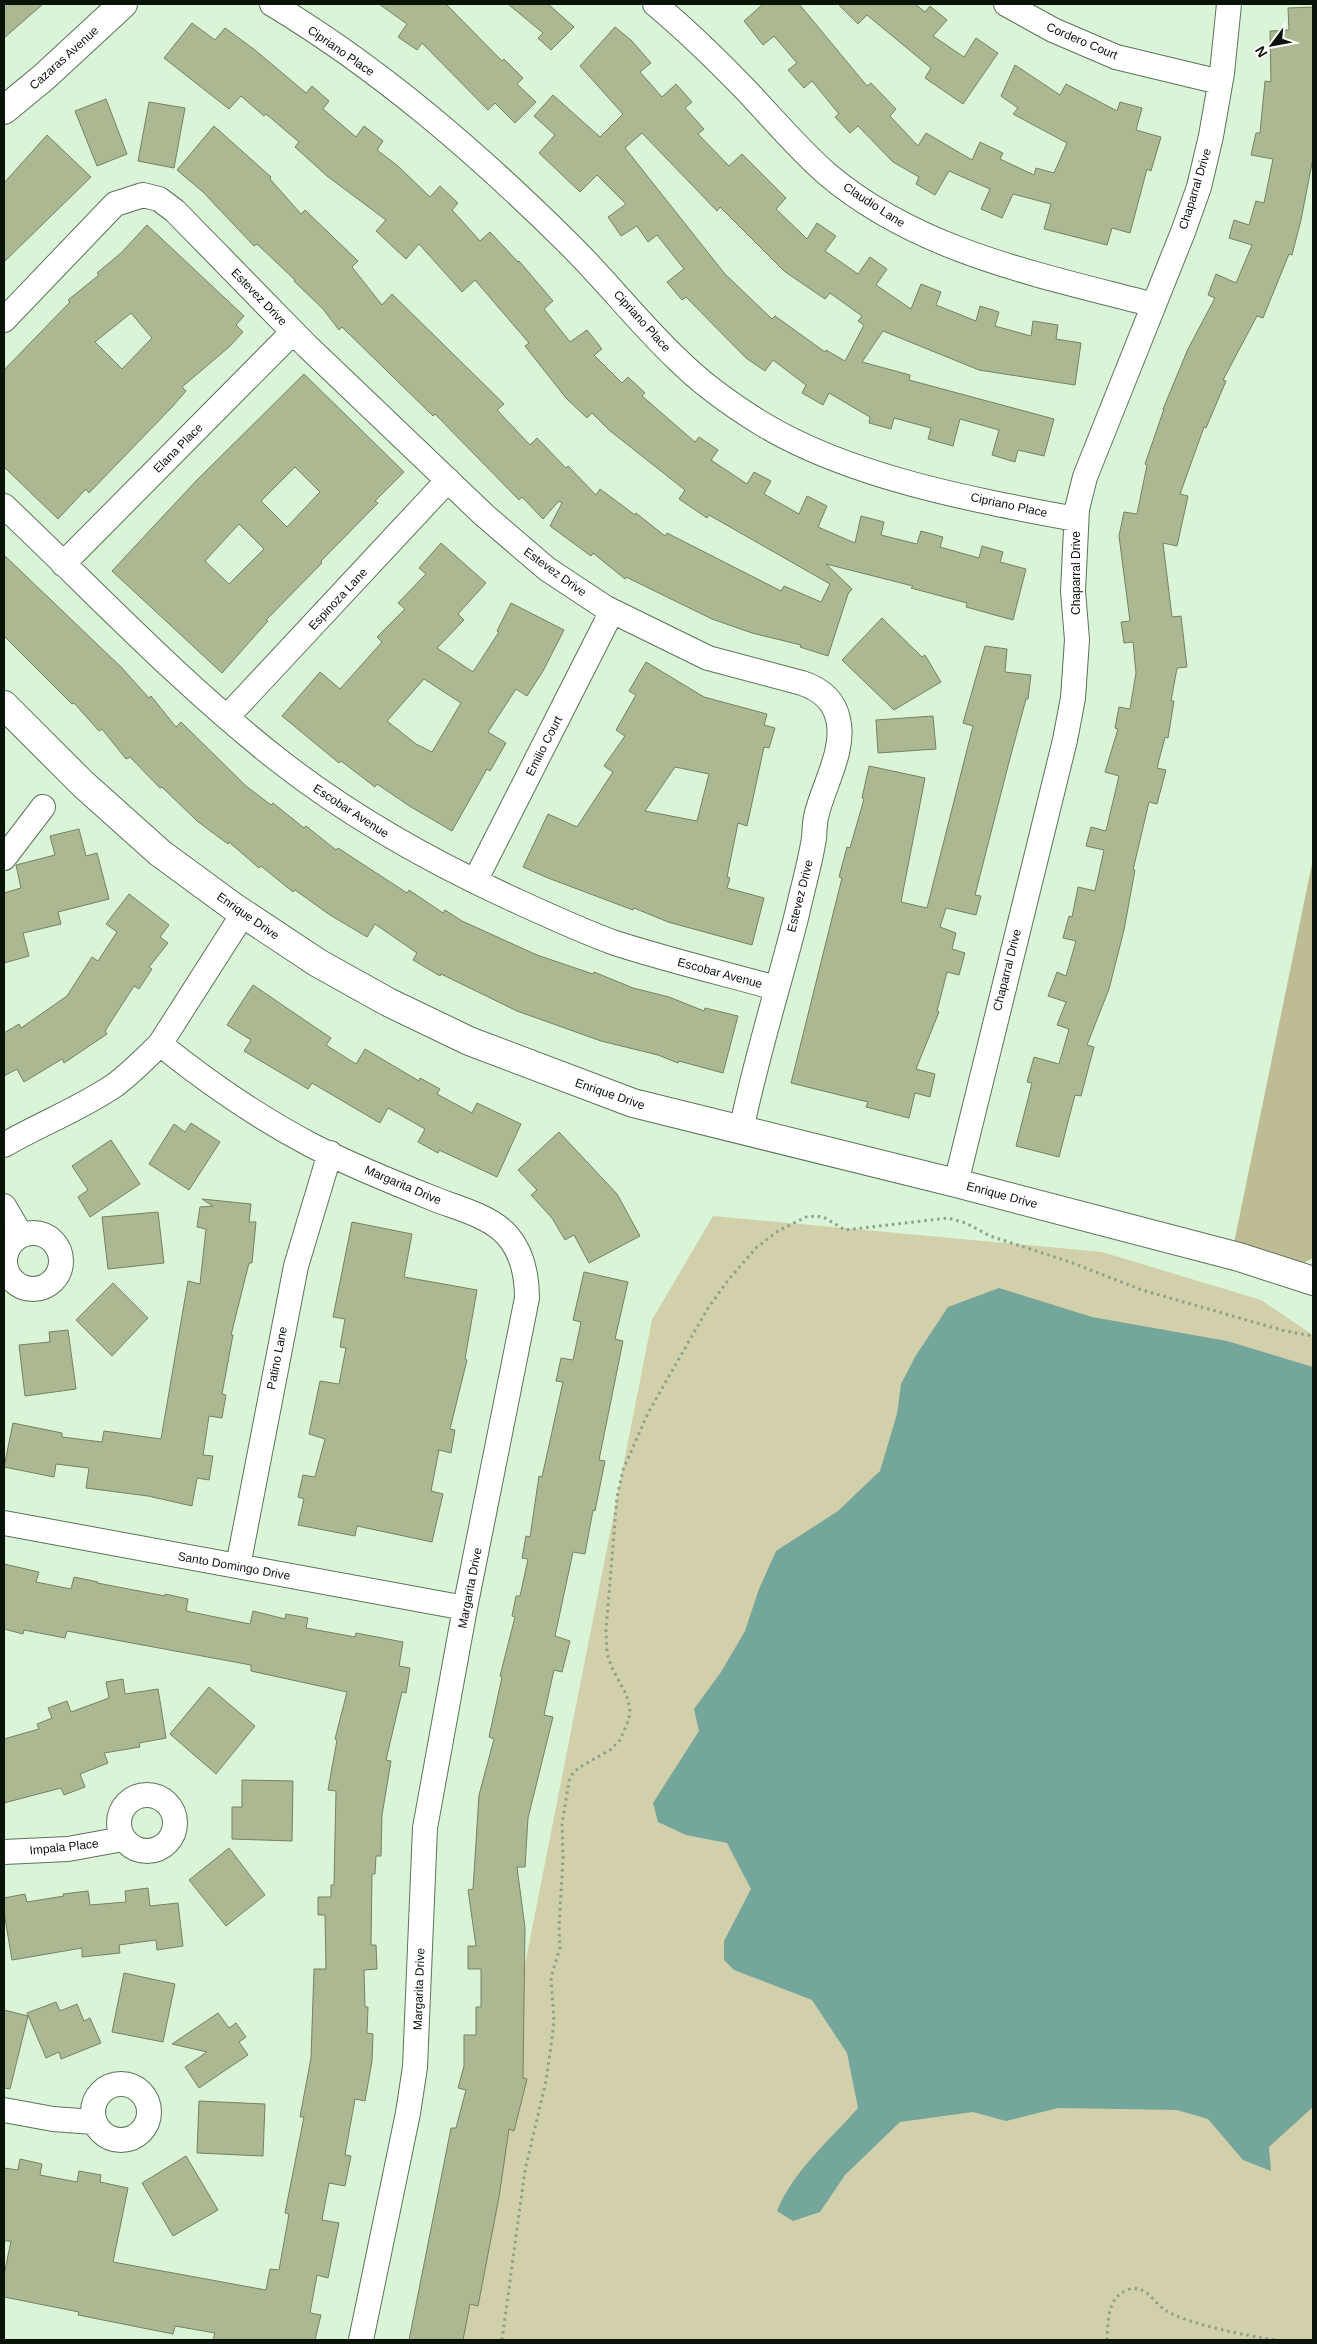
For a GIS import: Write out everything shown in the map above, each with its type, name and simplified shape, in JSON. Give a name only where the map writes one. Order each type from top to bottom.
[{"type":"street","name":"Cazaras Avenue","points":[[4,110],[44,77],[124,4]]},
{"type":"street","name":"Cipriano Place","points":[[272,4],[340,49],[430,115],[566,241],[677,360],[715,392],[759,422],[832,458],[872,472],[1001,504],[1076,519]]},
{"type":"street","name":"Claudio Lane","points":[[655,4],[707,50],[791,140],[828,175],[873,206],[917,232],[968,254],[1154,305]]},
{"type":"street","name":"Cordero Court","points":[[1006,4],[1053,30],[1116,57],[1220,82]]},
{"type":"street","name":"Chaparral Drive","points":[[956,1183],[1065,740],[1073,698],[1078,640],[1073,591],[1076,519],[1085,477],[1154,305],[1198,186],[1211,136],[1220,82],[1229,4]]},
{"type":"street","name":"Estevez Drive","points":[[4,320],[115,204],[143,195],[159,199],[175,211],[293,332],[448,480],[505,534],[547,569],[612,611],[708,658],[818,689],[834,706],[840,733],[831,774],[815,819],[811,852],[753,1071],[741,1131]]},
{"type":"street","name":"Elana Place","points":[[63,564],[293,332]]},
{"type":"street","name":"Espinoza Lane","points":[[227,717],[448,480]]},
{"type":"street","name":"Escobar Avenue","points":[[4,506],[178,674],[227,717],[283,764],[364,820],[408,847],[474,881],[540,912],[613,942],[776,988]]},
{"type":"street","name":"Emilio Court","points":[[474,881],[612,611]]},
{"type":"street","name":"Enrique Drive","points":[[4,706],[84,784],[160,852],[244,914],[318,963],[388,1002],[469,1041],[633,1103],[956,1183],[1239,1257],[1313,1281]]},
{"type":"street","points":[[4,858],[43,807]]},
{"type":"street","points":[[4,1145],[84,1104],[115,1084],[160,1044],[244,914]]},
{"type":"street","name":"Margarita Drive","points":[[160,1044],[195,1072],[311,1144],[390,1181],[489,1221],[506,1234],[518,1251],[527,1275],[527,1298],[465,1608],[425,1828],[415,2066],[408,2113],[361,2340]]},
{"type":"street","name":"Patino Lane","points":[[238,1566],[296,1266],[330,1153]]},
{"type":"street","points":[[4,1206],[21,1235]]},
{"type":"street","name":"Santo Domingo Drive","points":[[4,1523],[465,1608]]},
{"type":"street","name":"Impala Place","points":[[4,1852],[68,1849],[123,1839]]},
{"type":"street","points":[[4,2110],[53,2119],[94,2122]]},
{"type":"path","points":[[502,2340],[525,2170],[544,2089],[552,2039],[554,2021],[551,1977],[560,1948],[562,1824],[569,1781],[573,1773],[580,1767],[610,1750],[620,1740],[629,1720],[630,1708],[626,1694],[612,1668],[607,1653],[606,1630],[617,1497],[622,1470],[648,1413],[708,1308],[728,1279],[756,1248],[778,1230],[806,1217],[816,1216],[825,1218],[845,1230],[948,1218],[966,1223],[990,1236],[1070,1262],[1142,1290],[1285,1331],[1313,1336]]},
{"type":"path","points":[[1107,2340],[1108,2321],[1114,2300],[1126,2290],[1134,2289],[1148,2293],[1165,2310],[1191,2322],[1275,2340]]},
{"type":"shaded area","points":[[1313,859],[1313,1258],[1302,1264],[1234,1243]]},
{"type":"shaded area","points":[[713,1216],[1102,1252],[1261,1300],[1313,1335],[1313,2340],[451,2340],[652,1320]]},
{"type":"water","points":[[999,1288],[1092,1317],[1227,1341],[1313,1367],[1313,2107],[1269,2147],[1271,2171],[1243,2160],[1208,2119],[1177,2110],[1058,2108],[1006,2121],[973,2112],[900,2122],[845,2175],[820,2212],[793,2221],[777,2211],[784,2196],[802,2169],[858,2108],[847,2053],[812,2000],[734,1970],[724,1960],[724,1941],[751,1889],[727,1843],[686,1835],[658,1822],[653,1803],[699,1731],[694,1709],[721,1672],[745,1631],[759,1589],[776,1551],[838,1511],[880,1471],[897,1414],[901,1384],[915,1357],[948,1307]]},
{"type":"building","points":[[4,4],[43,4],[4,38]]},
{"type":"building","points":[[379,4],[446,4],[502,61],[504,59],[523,78],[517,84],[536,102],[515,123],[495,103],[488,110],[422,43],[417,50],[398,37],[407,24]]},
{"type":"building","points":[[508,4],[548,4],[574,27],[551,50],[538,38],[543,33]]},
{"type":"building","points":[[763,4],[799,4],[867,86],[871,83],[896,109],[890,116],[918,146],[926,133],[972,160],[980,142],[1003,153],[1000,159],[1034,175],[1036,168],[1054,173],[1067,143],[1013,114],[1018,108],[1001,96],[1015,65],[1060,95],[1066,84],[1117,111],[1120,102],[1142,108],[1136,130],[1161,137],[1151,171],[1147,169],[1130,233],[1112,228],[1107,245],[1044,229],[1051,204],[1013,194],[1002,218],[981,209],[990,189],[949,171],[935,195],[916,184],[919,177],[893,162],[858,126],[850,133],[835,117],[839,114],[812,81],[804,88],[788,70],[797,63],[774,36],[763,45],[744,21]]},
{"type":"building","points":[[838,4],[915,4],[925,12],[930,6],[947,20],[933,36],[964,57],[976,38],[998,53],[963,104],[925,78],[931,68],[867,15],[858,24]]},
{"type":"building","points":[[1313,7],[1313,158],[1301,220],[1292,255],[1289,254],[1263,318],[1257,316],[1223,380],[1226,381],[1206,428],[1204,427],[1180,494],[1188,496],[1177,546],[1163,543],[1172,617],[1181,616],[1187,667],[1177,668],[1171,701],[1174,701],[1168,738],[1165,737],[1157,768],[1166,770],[1157,804],[1149,802],[1133,870],[1135,870],[1124,930],[1109,989],[1087,1045],[1094,1047],[1081,1096],[1075,1095],[1059,1157],[1016,1146],[1032,1083],[1027,1082],[1034,1057],[1059,1064],[1069,1029],[1057,1025],[1066,1002],[1048,996],[1057,972],[1066,976],[1076,941],[1063,938],[1069,916],[1072,917],[1078,887],[1095,891],[1104,850],[1086,846],[1091,827],[1106,831],[1119,776],[1105,772],[1118,729],[1115,728],[1119,707],[1130,709],[1136,673],[1133,642],[1124,643],[1121,622],[1130,621],[1119,536],[1124,512],[1137,514],[1147,465],[1145,464],[1163,409],[1188,349],[1215,298],[1208,295],[1216,274],[1236,283],[1252,245],[1229,238],[1234,220],[1249,225],[1256,201],[1264,203],[1273,159],[1251,155],[1256,133],[1260,133],[1265,81],[1271,82],[1270,31],[1289,30],[1288,8]]},
{"type":"building","points":[[192,23],[215,40],[225,28],[255,50],[306,93],[312,86],[329,101],[323,109],[356,137],[364,126],[383,141],[377,150],[398,166],[430,197],[440,186],[458,203],[452,210],[480,241],[490,232],[519,261],[553,301],[544,309],[570,342],[587,330],[602,349],[594,355],[622,383],[628,377],[645,393],[642,396],[695,442],[699,437],[718,450],[711,460],[747,484],[754,472],[771,481],[764,494],[799,514],[807,496],[827,506],[818,527],[855,543],[861,516],[884,522],[881,535],[917,544],[921,531],[943,537],[940,547],[979,558],[982,546],[1003,552],[1000,562],[1026,569],[1013,620],[966,607],[967,603],[911,588],[913,586],[826,564],[852,589],[848,594],[828,656],[800,647],[801,645],[752,633],[712,619],[626,577],[625,579],[593,553],[591,556],[550,526],[562,503],[559,501],[543,519],[522,497],[519,500],[435,414],[433,416],[342,327],[339,330],[323,309],[295,280],[257,244],[254,246],[203,192],[177,170],[214,126],[271,177],[270,179],[301,214],[305,210],[358,261],[352,267],[382,305],[392,294],[504,404],[497,410],[530,445],[537,438],[596,495],[600,489],[635,515],[636,513],[665,536],[667,533],[781,591],[784,586],[821,602],[830,584],[709,515],[707,518],[679,499],[685,490],[609,430],[592,413],[587,418],[566,398],[525,346],[529,343],[475,280],[462,292],[419,244],[406,259],[376,231],[386,220],[327,176],[295,147],[299,142],[266,114],[264,116],[241,96],[229,109],[164,58]]},
{"type":"building","points":[[615,27],[631,40],[651,63],[640,72],[662,97],[676,84],[692,102],[685,108],[704,129],[698,134],[729,166],[742,154],[786,198],[776,209],[807,239],[817,223],[836,236],[825,251],[858,274],[870,257],[887,269],[876,285],[911,309],[921,284],[941,292],[936,305],[976,321],[980,306],[999,312],[995,326],[1031,336],[1033,321],[1058,325],[1056,339],[1081,343],[1075,385],[979,370],[883,331],[862,362],[910,375],[909,380],[1054,419],[1044,456],[1018,450],[1015,462],[992,455],[999,430],[960,419],[953,446],[928,439],[931,428],[894,418],[891,429],[869,423],[870,417],[829,393],[823,405],[802,393],[806,385],[773,360],[765,371],[746,358],[686,297],[682,300],[667,282],[684,269],[657,235],[648,242],[637,226],[621,236],[608,217],[626,204],[597,175],[580,192],[539,153],[555,135],[534,116],[553,95],[600,137],[623,114],[580,66]],"holes":[[[642,133],[717,211],[720,207],[784,271],[825,299],[830,293],[862,316],[858,321],[864,325],[845,361],[826,350],[825,352],[775,316],[772,319],[725,274],[625,148]]]},
{"type":"building","points":[[106,99],[127,154],[97,166],[75,111]]},
{"type":"building","points":[[149,102],[185,108],[174,168],[138,161]]},
{"type":"building","points":[[47,135],[91,177],[4,262],[4,183]]},
{"type":"building","points":[[147,225],[244,316],[236,325],[243,332],[229,347],[182,387],[186,391],[173,406],[89,493],[86,489],[58,519],[4,467],[4,370],[70,302],[68,300],[99,275],[97,273],[121,253]],"holes":[[[131,313],[152,338],[122,369],[95,342]]]},
{"type":"building","points":[[304,374],[404,472],[375,501],[378,503],[266,620],[268,621],[222,673],[112,571],[196,481]],"holes":[[[295,467],[320,492],[287,527],[261,501]],[[239,524],[264,549],[229,584],[205,561]]]},
{"type":"building","points":[[441,543],[486,583],[458,614],[464,620],[437,648],[473,672],[499,632],[497,631],[511,603],[564,630],[543,671],[527,696],[516,689],[488,732],[506,743],[490,771],[487,769],[452,831],[377,784],[375,787],[341,761],[339,763],[282,716],[320,672],[340,689],[382,642],[377,637],[405,609],[398,603],[426,574],[419,568]],"holes":[[[424,679],[461,703],[432,752],[416,744],[387,721]]]},
{"type":"building","points":[[4,555],[122,668],[149,698],[151,696],[176,727],[181,722],[246,786],[271,805],[273,803],[304,828],[306,826],[336,850],[338,848],[407,893],[409,890],[443,913],[445,910],[462,921],[537,955],[593,974],[594,972],[633,988],[669,997],[704,1011],[705,1008],[738,1016],[723,1073],[679,1061],[678,1063],[658,1055],[601,1041],[517,1011],[441,974],[440,976],[413,960],[417,953],[375,924],[367,937],[330,915],[295,890],[293,892],[261,866],[259,868],[229,842],[228,844],[197,821],[162,787],[160,788],[130,757],[126,759],[102,729],[99,731],[74,703],[72,704],[4,636]]},
{"type":"building","points":[[882,618],[922,657],[925,655],[941,682],[894,710],[842,660]]},
{"type":"building","points":[[985,646],[1007,649],[1005,672],[1031,675],[1028,699],[1026,699],[975,895],[981,896],[976,915],[946,908],[940,927],[956,933],[952,949],[965,953],[959,975],[947,972],[937,1011],[939,1012],[916,1069],[935,1074],[930,1097],[915,1093],[909,1118],[866,1107],[868,1102],[791,1083],[842,878],[839,877],[847,847],[850,848],[864,799],[862,798],[869,766],[925,778],[901,902],[927,908],[973,726],[963,723]]},
{"type":"building","points":[[646,662],[704,697],[767,714],[764,725],[775,728],[769,748],[764,747],[747,826],[738,823],[727,877],[730,878],[727,888],[764,898],[752,945],[668,922],[523,867],[548,814],[577,827],[613,772],[604,766],[625,736],[616,730],[636,695],[629,691]],"holes":[[[675,767],[709,774],[697,821],[645,811]]]},
{"type":"building","points":[[933,716],[936,749],[878,753],[876,720]]},
{"type":"building","points":[[79,829],[86,856],[97,853],[109,899],[58,912],[61,924],[23,933],[29,956],[4,963],[4,893],[21,888],[16,865],[55,855],[50,836]]},
{"type":"building","points":[[129,894],[169,925],[160,937],[168,943],[149,967],[152,969],[139,989],[134,986],[105,1031],[107,1034],[64,1063],[62,1059],[24,1082],[17,1069],[4,1076],[4,1033],[19,1024],[21,1028],[67,996],[92,957],[98,961],[117,932],[106,924]]},
{"type":"building","points":[[253,985],[331,1038],[326,1045],[356,1064],[365,1049],[419,1081],[420,1078],[440,1089],[437,1094],[472,1113],[477,1103],[521,1124],[497,1177],[439,1150],[438,1153],[418,1142],[425,1129],[388,1108],[380,1123],[312,1083],[308,1089],[244,1051],[251,1040],[227,1025]]},
{"type":"building","points":[[191,1123],[220,1142],[189,1190],[149,1164],[174,1124],[185,1132]]},
{"type":"building","points":[[559,1132],[617,1194],[640,1236],[589,1263],[574,1235],[565,1240],[552,1218],[531,1195],[537,1190],[518,1170]]},
{"type":"building","points":[[111,1140],[140,1184],[90,1217],[78,1197],[88,1190],[72,1166]]},
{"type":"building","points":[[202,1199],[251,1204],[249,1222],[256,1222],[252,1263],[249,1263],[231,1335],[233,1335],[222,1394],[226,1395],[222,1418],[209,1416],[203,1455],[213,1456],[209,1480],[197,1478],[192,1506],[148,1496],[86,1488],[89,1468],[56,1464],[54,1477],[4,1467],[13,1423],[62,1433],[62,1437],[102,1442],[104,1431],[161,1439],[188,1281],[200,1284],[206,1229],[197,1227],[200,1207],[213,1206]]},
{"type":"building","points":[[158,1212],[164,1263],[108,1269],[102,1217]]},
{"type":"building","points":[[352,1222],[412,1234],[404,1277],[477,1290],[465,1359],[467,1360],[450,1429],[455,1430],[451,1453],[439,1450],[431,1491],[443,1494],[432,1542],[357,1526],[355,1536],[298,1525],[304,1499],[298,1497],[303,1475],[315,1477],[325,1439],[309,1434],[320,1381],[339,1384],[346,1348],[340,1347],[345,1319],[333,1317]]},
{"type":"building","points":[[584,1272],[628,1282],[615,1339],[623,1341],[599,1460],[605,1461],[585,1554],[573,1552],[555,1636],[570,1641],[562,1672],[554,1670],[544,1715],[553,1717],[528,1818],[525,1867],[517,1867],[525,1928],[523,2078],[527,2079],[514,2131],[509,2129],[499,2197],[478,2306],[470,2304],[463,2340],[409,2340],[451,2128],[456,2128],[466,2090],[458,2088],[464,2066],[464,2035],[476,2035],[476,2007],[481,2007],[481,1969],[468,1969],[468,1946],[476,1946],[468,1890],[473,1889],[479,1795],[494,1739],[489,1737],[502,1677],[500,1676],[515,1617],[512,1616],[516,1596],[520,1596],[528,1559],[522,1558],[526,1536],[530,1537],[539,1476],[542,1477],[563,1382],[556,1381],[561,1358],[573,1360],[581,1322],[573,1320]]},
{"type":"building","points":[[113,1283],[148,1318],[112,1356],[76,1320]]},
{"type":"building","points":[[68,1330],[76,1389],[25,1396],[19,1345],[50,1342],[49,1332]]},
{"type":"building","points":[[4,1564],[39,1572],[36,1582],[71,1589],[74,1577],[165,1596],[165,1594],[188,1599],[186,1611],[250,1624],[253,1611],[285,1619],[286,1614],[308,1618],[306,1628],[355,1637],[356,1633],[403,1642],[399,1666],[410,1668],[406,1693],[402,1692],[386,1760],[391,1761],[382,1815],[381,1856],[376,1856],[375,1874],[372,1874],[371,1945],[376,1945],[377,1969],[364,1970],[365,2007],[368,2007],[367,2033],[373,2034],[372,2061],[365,2101],[355,2099],[345,2155],[351,2156],[345,2186],[329,2183],[322,2220],[339,2223],[328,2278],[317,2275],[310,2313],[321,2315],[315,2340],[213,2340],[215,2333],[175,2326],[173,2334],[78,2315],[79,2312],[4,2297],[4,2275],[11,2241],[4,2241],[4,2168],[18,2170],[20,2159],[42,2164],[40,2175],[77,2182],[79,2171],[101,2175],[100,2182],[128,2188],[113,2262],[266,2290],[270,2269],[279,2270],[289,2214],[285,2213],[304,2117],[300,2117],[311,2058],[314,1969],[326,1969],[325,1915],[318,1915],[318,1897],[331,1897],[331,1885],[334,1885],[336,1791],[328,1790],[337,1740],[335,1739],[347,1692],[251,1671],[251,1665],[67,1631],[65,1638],[24,1630],[23,1634],[4,1629]]},
{"type":"building","points":[[123,1679],[125,1694],[158,1689],[166,1738],[139,1743],[140,1747],[104,1753],[108,1763],[80,1774],[85,1787],[64,1795],[61,1788],[4,1803],[4,1739],[39,1729],[37,1724],[52,1718],[48,1708],[67,1701],[71,1712],[109,1698],[106,1682]]},
{"type":"building","points":[[209,1687],[255,1726],[216,1774],[170,1734]]},
{"type":"building","points":[[242,1780],[293,1781],[292,1841],[232,1839],[232,1807],[242,1807]]},
{"type":"building","points":[[229,1848],[265,1895],[226,1926],[189,1880]]},
{"type":"building","points":[[148,1888],[150,1906],[178,1903],[183,1946],[157,1950],[156,1940],[119,1945],[120,1953],[82,1957],[82,1948],[12,1960],[4,1912],[4,1898],[25,1894],[27,1902],[88,1891],[90,1905],[126,1902],[125,1891]]},
{"type":"building","points":[[124,1973],[175,1984],[163,2042],[112,2032]]},
{"type":"building","points":[[56,2002],[60,2011],[77,2004],[84,2021],[90,2018],[101,2043],[61,2059],[59,2052],[46,2058],[27,2013]]},
{"type":"building","points":[[4,2010],[28,2016],[10,2089],[4,2088]]},
{"type":"building","points":[[218,2013],[229,2028],[236,2023],[246,2037],[239,2042],[248,2055],[199,2088],[185,2067],[207,2052],[172,2044]]},
{"type":"building","points":[[199,2101],[265,2104],[263,2156],[197,2153]]},
{"type":"building","points":[[186,2156],[218,2210],[173,2236],[142,2183]]}]
